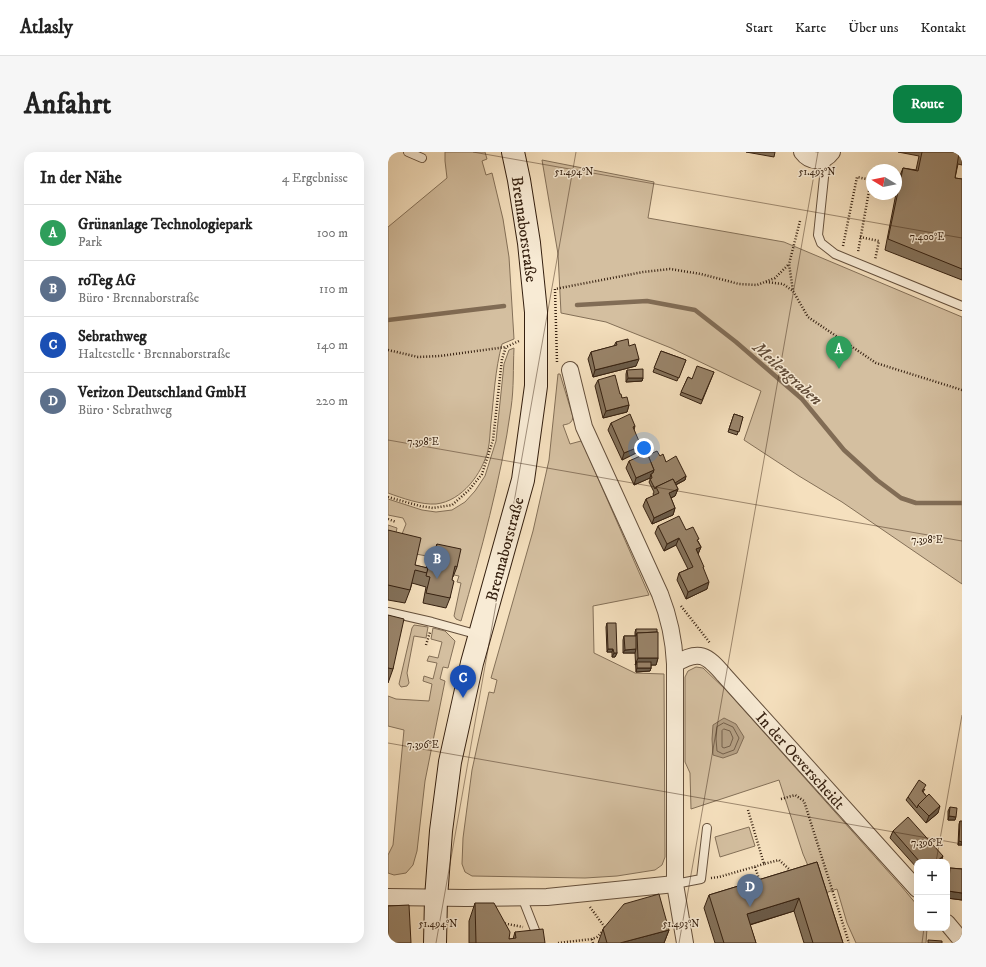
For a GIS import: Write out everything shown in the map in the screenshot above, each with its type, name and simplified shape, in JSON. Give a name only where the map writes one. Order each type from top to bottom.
[{"type":"main road","name":"Brennaborstraße","points":[[435,943],[436,898],[441,831],[450,762],[463,698],[523,480],[536,386],[536,312],[529,243],[519,180],[512,152]]},
{"type":"street","points":[[802,152],[808,158],[813,160],[820,160],[829,155]]},
{"type":"street","points":[[564,367],[584,427],[660,594],[666,610],[674,642],[675,884],[685,943]]},
{"type":"street","name":"In der Oeverscheidt","points":[[675,664],[687,656],[700,655],[709,659],[914,886]]},
{"type":"street","points":[[388,897],[547,897],[675,884]]},
{"type":"street","points":[[950,927],[962,941]]},
{"type":"lane","points":[[408,152],[422,158]]},
{"type":"lane","points":[[829,155],[818,235],[821,244],[836,254],[962,306]]},
{"type":"lane","points":[[388,612],[480,635]]},
{"type":"lane","points":[[675,884],[701,879],[706,828]]},
{"type":"lane","points":[[522,897],[540,943]]},
{"type":"path","points":[[840,247],[844,243],[857,178],[871,180],[860,237],[858,251],[860,256]]},
{"type":"path","points":[[800,221],[788,264],[793,291],[808,318],[876,362],[962,390]]},
{"type":"path","points":[[860,237],[878,241],[874,264]]},
{"type":"path","points":[[564,367],[555,290],[642,272],[670,269],[701,274],[739,284],[757,285],[775,278],[788,264]]},
{"type":"path","points":[[764,282],[783,284],[793,291]]},
{"type":"path","points":[[388,350],[418,358],[506,347],[517,342],[536,340]]},
{"type":"path","points":[[388,497],[433,508],[452,505],[469,490],[482,474],[493,440],[502,359],[506,347]]},
{"type":"path","points":[[388,519],[396,522]]},
{"type":"path","points":[[660,594],[678,602],[711,644],[718,668]]},
{"type":"path","points":[[426,645],[430,635]]},
{"type":"path","points":[[781,799],[795,795],[804,801],[849,943]]},
{"type":"path","points":[[748,810],[764,864]]},
{"type":"path","points":[[719,877],[779,860],[789,869]]},
{"type":"path","points":[[755,867],[761,884]]},
{"type":"path","points":[[589,905],[609,932]]},
{"type":"path","points":[[501,917],[503,928]]},
{"type":"path","points":[[502,923],[534,929]]},
{"type":"path","points":[[558,943],[592,939],[597,937],[610,923]]},
{"type":"path","points":[[592,939],[593,943]]},
{"type":"shaded area","points":[[445,152],[485,152],[487,159],[482,161],[486,175],[492,173],[503,219],[509,257],[514,339],[502,344],[496,373],[489,447],[481,468],[470,485],[454,498],[445,502],[430,504],[412,501],[388,493],[388,227],[447,178]]},
{"type":"shaded area","points":[[542,160],[654,182],[648,218],[784,242],[962,317],[962,584],[842,502],[744,440],[761,391],[671,348],[606,322],[561,313],[558,254]]},
{"type":"shaded area","points":[[514,348],[512,400],[502,462],[483,542],[461,621],[456,619],[454,616],[461,583],[457,582],[459,576],[454,575],[433,554],[432,557],[416,554],[388,544],[388,525],[397,528],[396,533],[402,534],[406,524],[403,518],[388,515],[388,499],[422,510],[436,512],[452,510],[465,502],[475,491],[485,476],[496,441],[504,364],[509,350]]},
{"type":"shaded area","points":[[558,374],[560,374],[573,417],[570,423],[563,425],[570,444],[581,441],[583,444],[649,595],[593,606],[594,653],[635,673],[664,674],[665,857],[662,865],[655,870],[617,876],[585,878],[472,876],[465,872],[462,864],[463,838],[472,770],[489,692],[494,693],[497,680],[491,678],[533,531],[549,460]]},
{"type":"shaded area","points":[[414,625],[428,627],[426,638],[414,636],[407,673],[409,683],[407,686],[401,687],[399,684]]},
{"type":"shaded area","points":[[433,628],[445,631],[455,641],[448,668],[443,667],[440,679],[445,681],[425,781],[417,851],[413,865],[406,873],[394,875],[388,873],[388,855],[393,845],[404,730],[388,726],[388,696],[396,699],[429,701],[432,684],[423,681],[424,676],[433,679],[437,663],[427,661],[429,656],[438,658],[442,642],[431,639]]},
{"type":"shaded area","points":[[696,667],[703,668],[726,690],[902,887],[914,901],[914,931],[927,931],[926,943],[856,943],[847,923],[837,889],[819,895],[803,854],[779,780],[691,809],[690,773],[685,762],[685,677],[688,671]]},
{"type":"shaded area","points":[[749,827],[755,846],[720,857],[715,837]]},
{"type":"water","points":[[724,718],[736,724],[744,737],[737,753],[723,758],[713,755],[712,739],[713,725]]},
{"type":"building","points":[[922,152],[962,152],[962,154],[959,153],[955,178],[962,179],[962,269],[888,239],[896,200],[902,200],[903,168],[918,171]]},
{"type":"building","points":[[628,339],[629,346],[635,344],[639,359],[595,370],[591,352],[617,345],[616,342]]},
{"type":"building","points":[[661,351],[686,360],[679,378],[654,368]]},
{"type":"building","points":[[697,366],[714,372],[702,400],[681,392],[688,377],[692,379]]},
{"type":"building","points":[[643,369],[643,378],[628,378],[627,370]]},
{"type":"building","points":[[615,375],[620,394],[622,398],[627,397],[629,405],[606,411],[598,380]]},
{"type":"building","points":[[630,414],[635,426],[633,427],[641,446],[624,453],[611,423]]},
{"type":"building","points":[[734,414],[743,417],[739,432],[729,429]]},
{"type":"building","points":[[657,451],[660,456],[663,454],[666,462],[676,456],[686,476],[675,483],[673,479],[656,487],[655,489],[650,479],[652,478],[651,474],[654,470],[648,455]]},
{"type":"building","points":[[647,453],[654,470],[636,478],[629,461]]},
{"type":"building","points":[[673,479],[678,489],[669,493],[675,508],[654,518],[646,499],[659,493],[656,487]]},
{"type":"building","points":[[679,516],[686,530],[693,527],[699,539],[697,540],[701,547],[696,549],[709,582],[688,592],[679,573],[693,567],[679,538],[667,544],[658,526]]},
{"type":"building","points":[[388,530],[421,538],[415,565],[428,568],[427,573],[415,570],[410,590],[388,585]]},
{"type":"building","points":[[437,544],[461,549],[457,567],[455,566],[452,580],[454,581],[450,598],[426,593],[430,577],[426,576],[429,560],[433,560]]},
{"type":"building","points":[[388,615],[404,619],[393,669],[388,668]]},
{"type":"building","points":[[607,623],[616,623],[617,653],[614,653],[613,649],[608,649]]},
{"type":"building","points":[[636,629],[657,629],[657,632],[637,633],[636,636]]},
{"type":"building","points":[[658,632],[658,658],[638,658],[637,633]]},
{"type":"building","points":[[624,636],[636,636],[636,649],[625,650]]},
{"type":"building","points":[[637,662],[651,662],[651,668],[637,668]]},
{"type":"building","points":[[919,780],[926,785],[922,791],[927,797],[918,805],[917,808],[908,797]]},
{"type":"building","points":[[929,794],[940,806],[929,816],[918,805]]},
{"type":"building","points":[[950,807],[957,808],[956,817],[949,816]]},
{"type":"building","points":[[908,817],[943,856],[940,859],[917,859],[893,831]]},
{"type":"building","points":[[960,821],[962,821],[962,842],[959,841]]},
{"type":"building","points":[[817,862],[843,943],[813,943],[799,898],[747,914],[756,943],[724,943],[709,895]]},
{"type":"building","points":[[950,868],[962,869],[962,893],[950,891]]},
{"type":"building","points":[[659,894],[669,930],[620,943],[607,943],[603,929],[624,904]]},
{"type":"building","points":[[475,903],[494,903],[510,932],[509,939],[516,938],[515,932],[543,929],[545,943],[476,943]]},
{"type":"building","points":[[409,905],[411,943],[388,943],[388,906]]},
{"type":"building","points":[[928,940],[942,941],[942,943],[928,943]]},
{"type":"waterway","name":"Meilengraben","points":[[577,305],[647,301],[695,310],[736,342],[802,399],[844,450],[877,480],[901,498],[916,503],[962,503]]},
{"type":"waterway","points":[[388,320],[504,306]]},
{"type":"place","name":"Grünanlage Technologiepark","points":[[839,369]]},
{"type":"place","name":"roTeg AG","points":[[437,579]]},
{"type":"place","name":"Sebrathweg","points":[[463,698]]},
{"type":"place","name":"Verizon Deutschland GmbH","points":[[750,907]]}]
